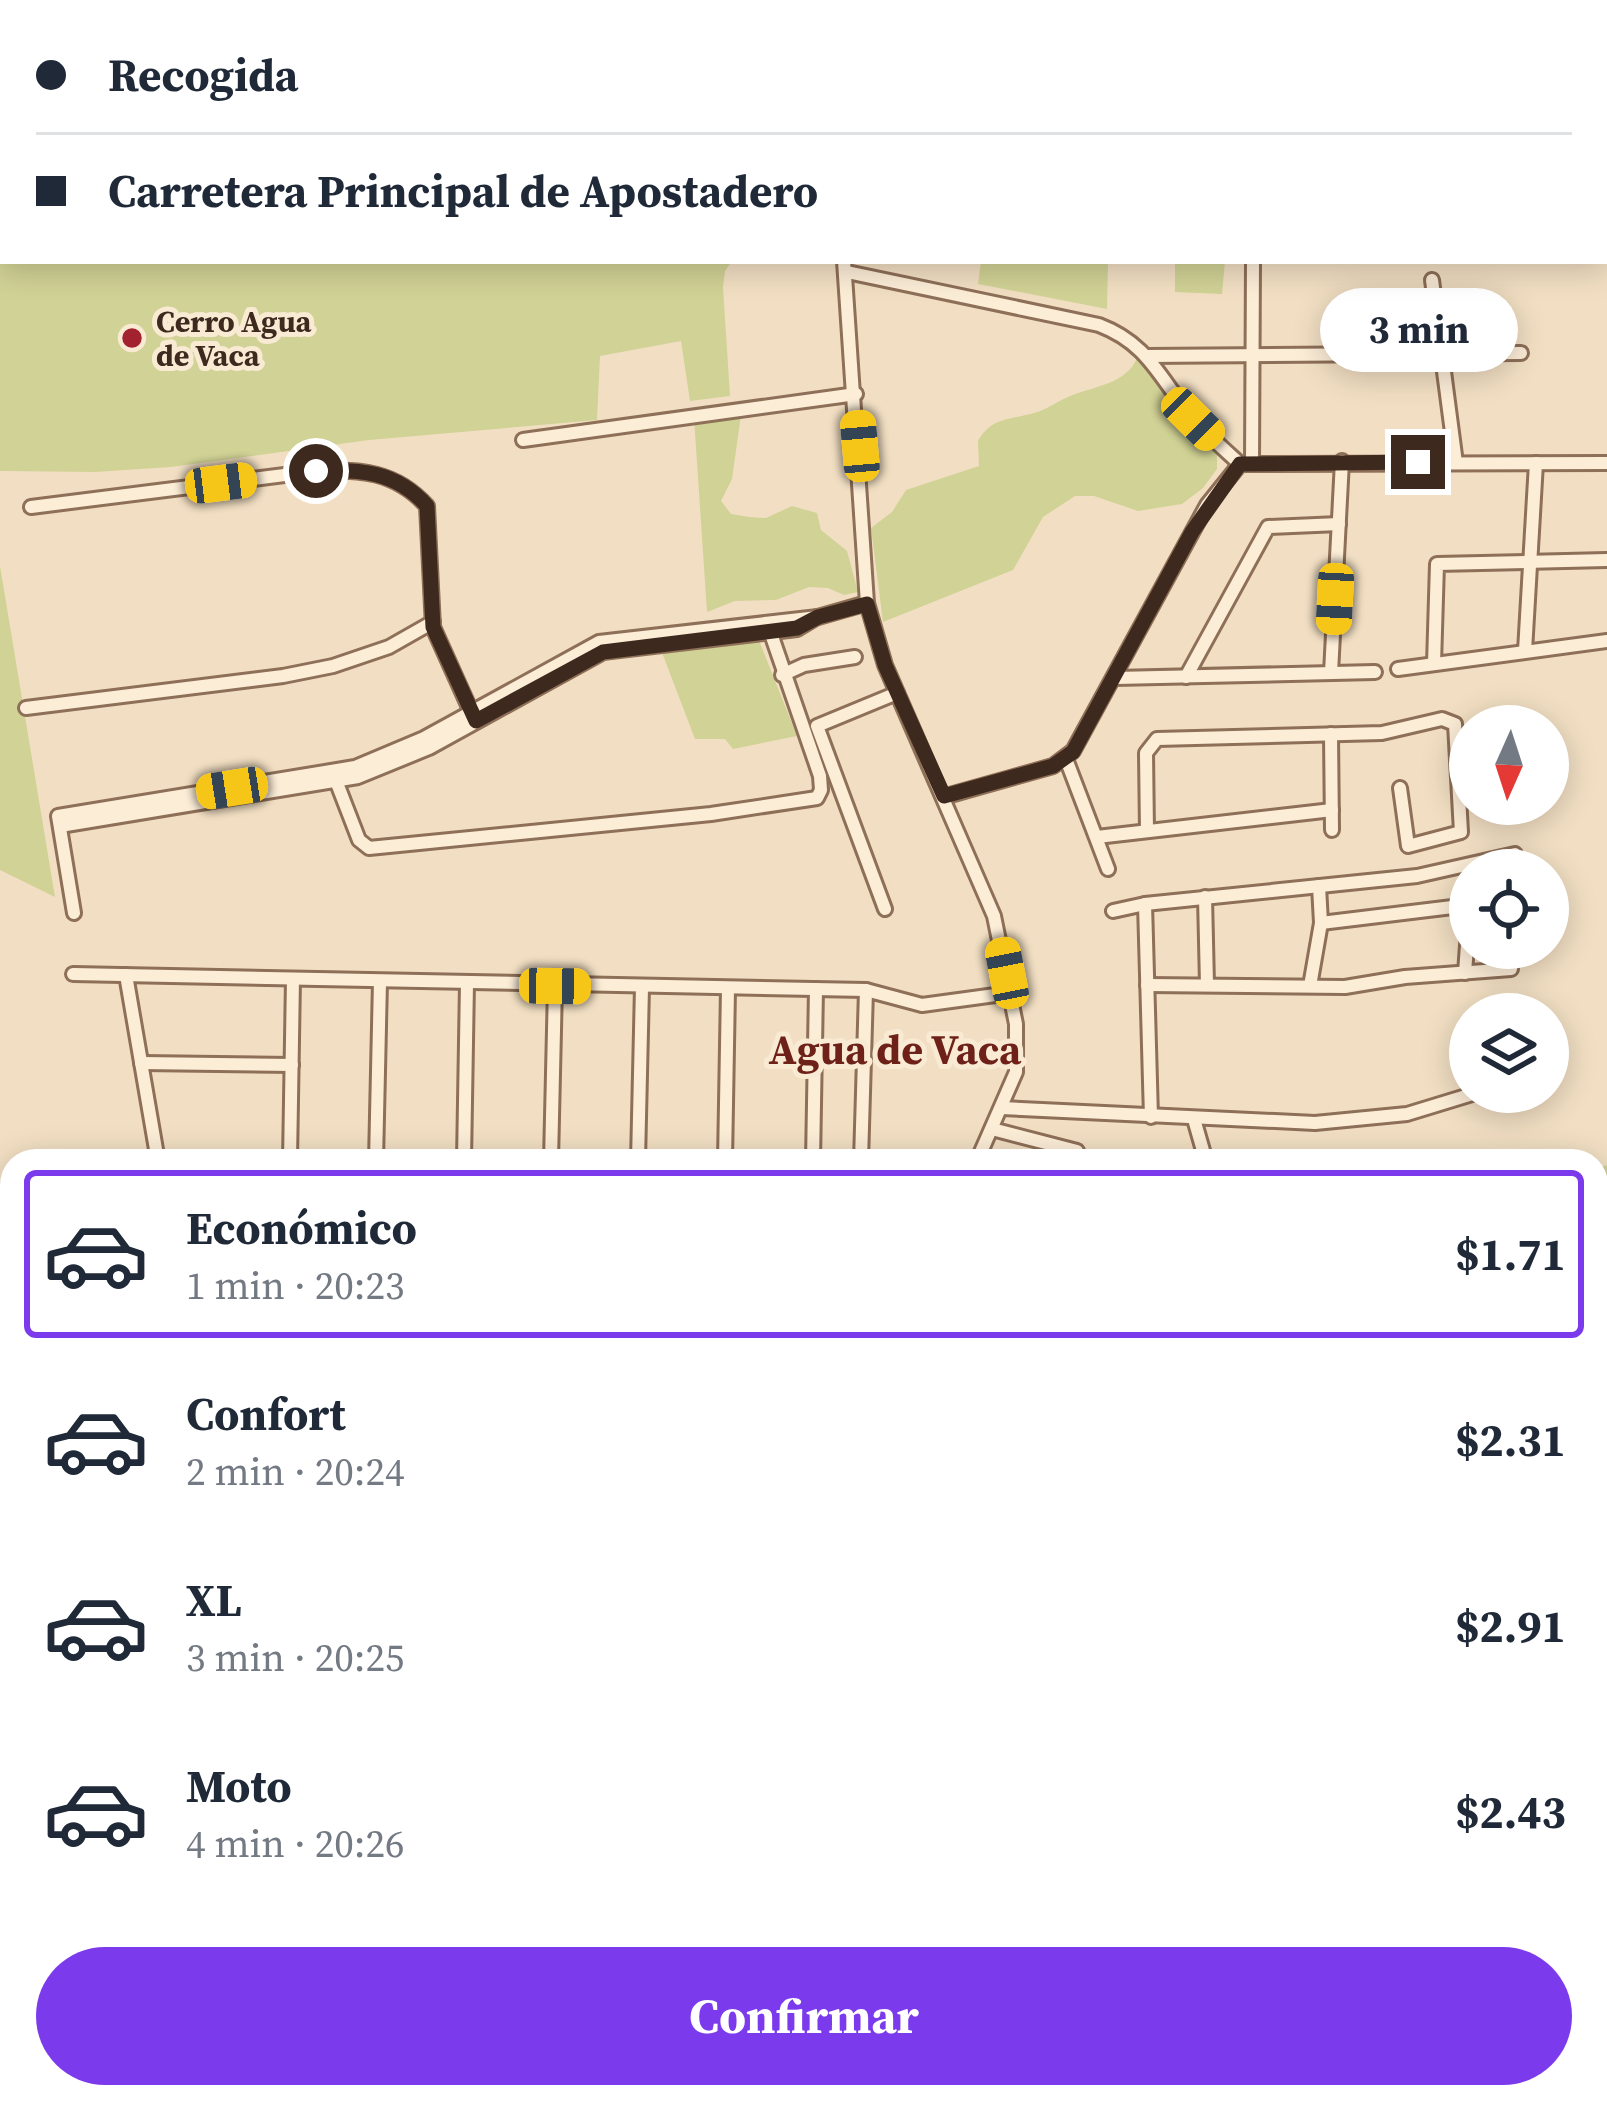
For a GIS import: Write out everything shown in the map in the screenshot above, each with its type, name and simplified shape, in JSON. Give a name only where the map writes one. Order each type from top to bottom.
[{"type":"street","points":[[944,796],[1066,759],[1086,734],[1192,532],[1246,464],[1253,264]]},
{"type":"street","points":[[983,1149],[1018,1060],[1010,993],[994,916],[897,693],[867,604],[846,267],[1125,335],[1193,419],[1246,464],[1607,463]]},
{"type":"street","points":[[1432,280],[1456,463]]},
{"type":"street","points":[[1146,356],[1521,353]]},
{"type":"street","points":[[523,440],[856,394]]},
{"type":"street","points":[[1331,674],[1342,461]]},
{"type":"street","points":[[1525,651],[1536,464]]},
{"type":"street","points":[[31,507],[316,471],[380,473],[427,506],[437,641],[473,716]]},
{"type":"street","points":[[1186,677],[1268,527],[1339,524]]},
{"type":"street","points":[[1434,664],[1437,564],[1607,560]]},
{"type":"street","points":[[74,913],[59,821],[390,766],[473,716],[603,652],[769,626],[804,627],[818,617],[867,604]]},
{"type":"street","points":[[26,707],[333,666],[389,647],[433,622]]},
{"type":"street","points":[[335,776],[359,840],[369,848],[812,800],[821,790],[820,776],[769,626]]},
{"type":"street","points":[[1398,669],[1607,641]]},
{"type":"street","points":[[782,675],[804,665],[855,656]]},
{"type":"street","points":[[1115,679],[1375,672]]},
{"type":"street","points":[[885,909],[817,726],[897,693]]},
{"type":"street","points":[[1148,831],[1146,753],[1153,741],[1382,733],[1442,719],[1449,722]]},
{"type":"street","points":[[1331,734],[1332,830]]},
{"type":"street","points":[[1066,759],[1108,869]]},
{"type":"street","points":[[1400,788],[1408,845],[1461,832],[1461,825]]},
{"type":"street","points":[[1097,837],[1332,810]]},
{"type":"street","points":[[1113,910],[1449,871]]},
{"type":"street","points":[[1310,986],[1321,923],[1318,886]]},
{"type":"street","points":[[1205,897],[1207,985]]},
{"type":"street","points":[[1145,904],[1151,1118]]},
{"type":"street","points":[[1321,923],[1449,907]]},
{"type":"street","points":[[1465,969],[1465,973]]},
{"type":"street","points":[[1147,985],[1345,987],[1511,969]]},
{"type":"street","points":[[73,974],[866,990],[922,1005],[1010,993]]},
{"type":"street","points":[[127,975],[156,1149]]},
{"type":"street","points":[[290,1149],[293,979]]},
{"type":"street","points":[[376,1149],[380,981]]},
{"type":"street","points":[[464,1149],[466,983]]},
{"type":"street","points":[[551,1149],[555,986]]},
{"type":"street","points":[[638,1149],[642,987]]},
{"type":"street","points":[[725,1149],[728,989]]},
{"type":"street","points":[[813,1149],[816,989]]},
{"type":"street","points":[[861,1149],[866,990]]},
{"type":"street","points":[[141,1063],[292,1065]]},
{"type":"street","points":[[1002,1108],[1292,1123],[1372,1119],[1449,1101]]},
{"type":"street","points":[[1194,1119],[1203,1149]]},
{"type":"street","points":[[992,1129],[1069,1149]]},
{"type":"green space","points":[[0,264],[730,264],[723,287],[730,396],[690,401],[681,341],[600,356],[597,420],[369,440],[171,467],[0,471]]},
{"type":"green space","points":[[981,264],[1108,264],[1107,309],[978,284]]},
{"type":"green space","points":[[1175,264],[1225,264],[1222,294],[1175,292]]},
{"type":"green space","points":[[1138,356],[1191,428],[1217,454],[1217,469],[1203,488],[1182,504],[1138,511],[1094,496],[1075,496],[1043,517],[1013,570],[883,622],[871,528],[892,512],[906,490],[979,466],[978,441],[989,427],[1118,379]]},
{"type":"green space","points":[[741,415],[732,479],[721,501],[731,514],[749,517],[766,518],[792,506],[817,513],[821,530],[847,551],[858,592],[844,595],[809,587],[776,600],[735,601],[707,612],[694,418]]},
{"type":"green space","points":[[0,566],[55,897],[0,870]]},
{"type":"green space","points":[[758,638],[797,736],[733,749],[725,739],[695,739],[661,650]]},
{"type":"place","name":"Cerro Agua de Vaca","points":[[132,338]]},
{"type":"district","name":"Agua de Vaca","points":[[895,1049]]},
{"type":"route","points":[[316,471],[380,473],[427,506],[433,627],[476,721],[603,652],[804,627],[818,617],[867,604],[885,665],[944,796],[1053,766],[1073,752],[1207,505],[1240,464],[1418,462]]}]
